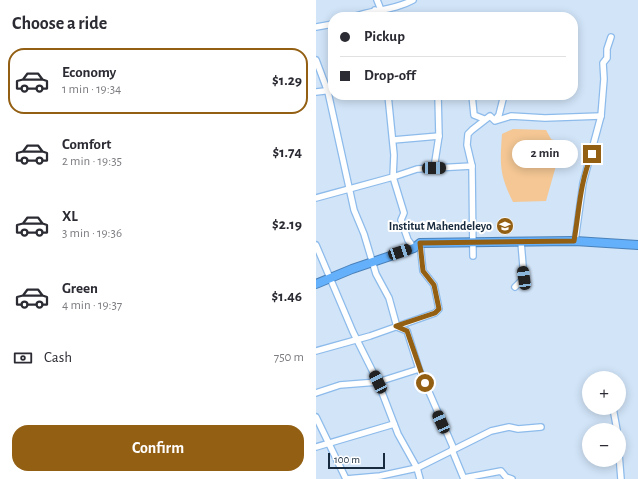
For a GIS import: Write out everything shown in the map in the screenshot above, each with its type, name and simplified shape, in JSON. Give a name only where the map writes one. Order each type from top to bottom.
[{"type":"highway","points":[[316,284],[373,261],[417,246],[473,241],[574,241],[638,244]]},
{"type":"street","points":[[377,0],[378,10]]},
{"type":"street","points":[[371,12],[392,9],[413,0]]},
{"type":"street","points":[[316,28],[328,25]]},
{"type":"street","points":[[574,241],[584,175],[601,116],[604,79],[603,63],[607,58],[608,42],[611,36]]},
{"type":"street","points":[[316,60],[328,85]]},
{"type":"street","points":[[316,92],[328,91]]},
{"type":"street","points":[[333,100],[354,210],[364,234],[376,274],[388,298],[396,326],[407,331],[419,369],[453,447],[452,450],[464,478],[501,471],[506,477],[512,479]]},
{"type":"street","points":[[316,351],[358,340],[435,313],[439,309],[434,285],[423,271],[417,246],[408,240],[401,220],[404,213],[393,177],[393,140],[389,100]]},
{"type":"street","points":[[434,168],[439,136],[438,100]]},
{"type":"street","points":[[472,100],[474,116],[484,119]]},
{"type":"street","points":[[495,121],[499,115],[503,100]]},
{"type":"street","points":[[473,256],[472,166],[467,145],[468,134],[484,119],[490,116],[495,121]]},
{"type":"street","points":[[495,121],[511,116],[601,116]]},
{"type":"street","points":[[393,140],[439,136]]},
{"type":"street","points":[[316,198],[417,169],[472,166]]},
{"type":"street","points":[[515,287],[524,278],[521,242]]},
{"type":"street","points":[[316,245],[378,382],[394,424],[417,468],[420,479]]},
{"type":"street","points":[[348,343],[352,327]]},
{"type":"street","points":[[316,393],[340,385],[378,382],[419,369]]},
{"type":"street","points":[[316,417],[346,479],[380,476],[417,468],[491,431],[509,427],[518,429],[541,427]]},
{"type":"street","points":[[316,447],[394,424]]},
{"type":"street","points":[[620,467],[621,479]]},
{"type":"shaded area","points":[[513,129],[546,130],[551,139],[559,142],[561,148],[546,201],[513,202],[508,192],[503,176],[501,161],[502,134]]},
{"type":"place","name":"Institut Mahendeleyo","points":[[505,226]]},
{"type":"route","points":[[425,383],[407,331],[396,326],[435,313],[439,309],[434,285],[423,271],[420,243],[473,241],[574,241],[586,167],[592,154]]}]
